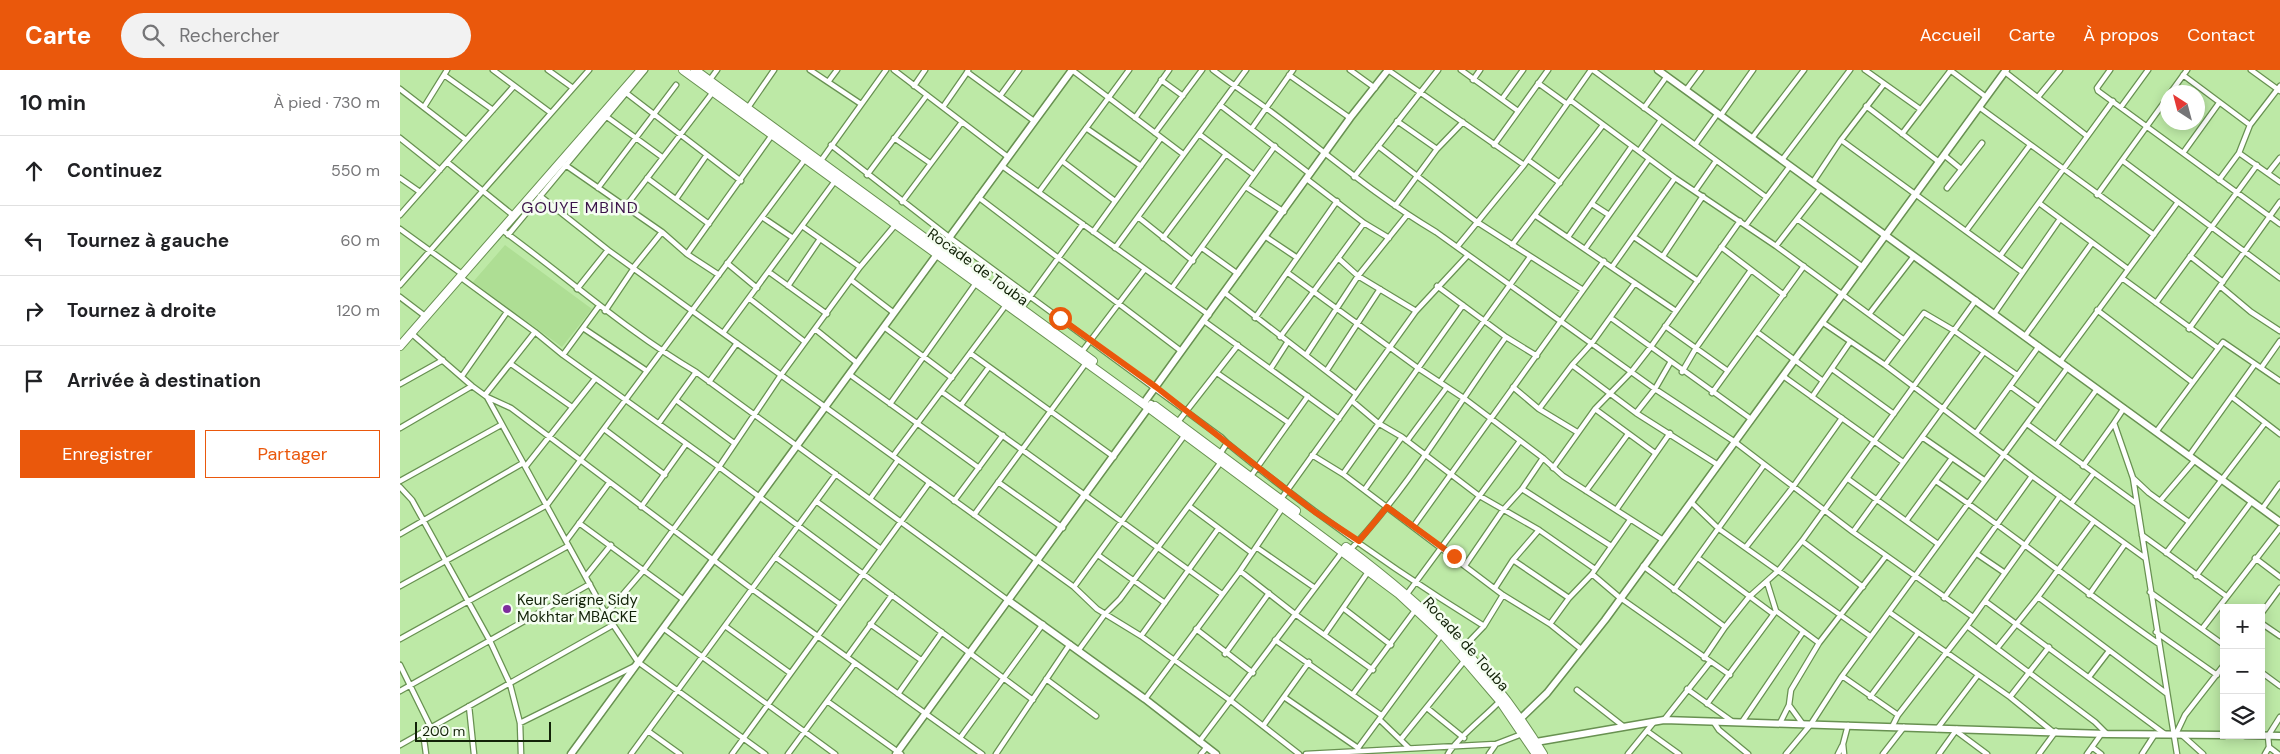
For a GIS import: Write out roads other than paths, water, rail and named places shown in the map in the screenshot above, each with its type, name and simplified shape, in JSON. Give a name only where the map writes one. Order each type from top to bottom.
[{"type":"main road","points":[[400,346],[461,276],[505,232],[514,216],[564,164],[643,70]]},
{"type":"main road","name":"Rocade de Touba","points":[[683,70],[772,135],[806,157],[820,163],[938,252],[1081,352],[1149,404],[1184,436],[1251,476],[1282,503]]},
{"type":"main road","name":"Rocade de Touba","points":[[695,70],[747,109],[834,181],[898,223]]},
{"type":"main road","name":"Rocade de Touba","points":[[938,252],[976,283],[1086,363],[1178,423],[1220,458],[1407,594],[1463,648],[1518,721],[1533,743],[1536,754]]},
{"type":"main road","name":"Rocade de Touba","points":[[1346,550],[1368,572],[1416,609],[1442,634],[1518,721],[1523,733],[1543,754]]},
{"type":"street","points":[[494,70],[551,113]]},
{"type":"street","points":[[548,70],[573,88]]},
{"type":"street","points":[[400,285],[589,70]]},
{"type":"street","points":[[709,81],[717,70]]},
{"type":"street","points":[[747,109],[774,70]]},
{"type":"street","points":[[810,70],[861,104]]},
{"type":"street","points":[[828,82],[838,70]]},
{"type":"street","points":[[820,163],[886,70]]},
{"type":"street","points":[[894,70],[1008,157]]},
{"type":"street","points":[[914,86],[925,70]]},
{"type":"street","points":[[1000,96],[1019,70]]},
{"type":"street","points":[[1039,192],[1129,70]]},
{"type":"street","points":[[1134,118],[1169,70]]},
{"type":"street","points":[[1155,133],[1202,70]]},
{"type":"street","points":[[1213,70],[1266,108],[1354,177],[1561,320],[1655,389],[1735,442],[1764,466],[1915,578],[1973,617]]},
{"type":"street","points":[[1115,248],[1246,70]]},
{"type":"street","points":[[1252,128],[1293,70]]},
{"type":"street","points":[[1350,70],[1375,88]]},
{"type":"street","points":[[827,701],[898,753],[1114,457],[1149,404],[1156,387],[1181,350],[1310,177],[1350,118],[1388,70],[1524,165]]},
{"type":"street","points":[[1354,177],[1438,70]]},
{"type":"street","points":[[1460,70],[1518,111]]},
{"type":"street","points":[[1474,80],[1480,70]]},
{"type":"street","points":[[1502,100],[1523,70]]},
{"type":"street","points":[[1494,145],[1548,70]]},
{"type":"street","points":[[1457,247],[1528,160],[1592,70],[1766,197]]},
{"type":"street","points":[[1658,70],[2262,509],[2279,518]]},
{"type":"street","points":[[1686,90],[1701,70]]},
{"type":"street","points":[[1695,145],[1754,70]]},
{"type":"street","points":[[1752,138],[1804,70]]},
{"type":"street","points":[[1782,160],[1850,70]]},
{"type":"street","points":[[1865,70],[1920,110]]},
{"type":"street","points":[[1902,134],[1951,70],[1986,97]]},
{"type":"street","points":[[2038,97],[2060,70]]},
{"type":"street","points":[[2110,70],[2097,89],[2280,224]]},
{"type":"street","points":[[2121,107],[2146,72],[2140,70]]},
{"type":"street","points":[[2176,85],[2187,70]]},
{"type":"street","points":[[2219,180],[2239,153],[2250,125],[2279,89],[2250,70]]},
{"type":"street","points":[[943,106],[968,71],[1034,122]]},
{"type":"street","points":[[571,754],[1002,166],[1069,71],[1183,154]]},
{"type":"street","points":[[1518,721],[1547,693],[1663,540],[2005,71],[2088,136]]},
{"type":"street","points":[[424,107],[446,72],[493,110]]},
{"type":"street","points":[[1289,76],[1350,118]]},
{"type":"street","points":[[1644,108],[1667,76]]},
{"type":"street","points":[[2183,76],[2250,125]]},
{"type":"street","points":[[1161,80],[1183,96]]},
{"type":"street","points":[[1538,84],[1603,125],[1675,178],[1746,225],[1870,313],[1903,339]]},
{"type":"street","points":[[1813,182],[1841,140],[1884,84]]},
{"type":"street","points":[[598,188],[676,85]]},
{"type":"street","points":[[400,215],[514,86]]},
{"type":"street","points":[[400,89],[466,140]]},
{"type":"street","points":[[741,181],[625,92],[607,117],[564,164],[540,196],[505,232],[605,311],[661,351],[696,372],[754,414],[1145,699],[1216,754]]},
{"type":"street","points":[[626,206],[713,92]]},
{"type":"street","points":[[866,175],[926,94]]},
{"type":"street","points":[[2000,256],[2113,101]]},
{"type":"street","points":[[2183,153],[2219,103]]},
{"type":"street","points":[[1220,105],[1275,146],[1336,201],[1364,223],[1389,238]]},
{"type":"street","points":[[1866,106],[1939,162]]},
{"type":"street","points":[[1979,107],[2154,235]]},
{"type":"street","points":[[2097,195],[2160,108]]},
{"type":"street","points":[[607,117],[662,157]]},
{"type":"street","points":[[1397,120],[1438,149]]},
{"type":"street","points":[[1639,151],[1661,120]]},
{"type":"street","points":[[902,202],[962,122]]},
{"type":"street","points":[[1395,206],[1438,149],[1463,122]]},
{"type":"street","points":[[1512,245],[1536,216],[1603,125]]},
{"type":"street","points":[[1086,128],[1141,166]]},
{"type":"street","points":[[1199,134],[1254,175]]},
{"type":"street","points":[[687,254],[741,181],[772,135]]},
{"type":"street","points":[[400,138],[440,170]]},
{"type":"street","points":[[894,138],[930,163]]},
{"type":"street","points":[[1093,232],[1161,138]]},
{"type":"street","points":[[1841,140],[2022,272]]},
{"type":"street","points":[[1947,188],[1982,143]]},
{"type":"street","points":[[831,145],[866,175],[949,237],[1156,387],[1287,490],[1398,570],[1484,626]]},
{"type":"street","points":[[1966,231],[2030,145]]},
{"type":"street","points":[[1172,288],[1275,146]]},
{"type":"street","points":[[1378,146],[1477,222],[1583,290]]},
{"type":"street","points":[[1568,237],[1632,146]]},
{"type":"street","points":[[2239,153],[2280,182]]},
{"type":"street","points":[[1163,238],[1226,154]]},
{"type":"street","points":[[676,199],[706,156]]},
{"type":"street","points":[[1944,156],[1961,169]]},
{"type":"street","points":[[400,586],[547,505],[806,157]]},
{"type":"street","points":[[2268,173],[2280,158]]},
{"type":"street","points":[[1585,249],[1649,159]]},
{"type":"street","points":[[1528,160],[1560,183]]},
{"type":"street","points":[[1062,161],[1115,201]]},
{"type":"street","points":[[1695,191],[1716,161]]},
{"type":"street","points":[[2123,161],[2280,278]]},
{"type":"street","points":[[447,162],[514,216]]},
{"type":"street","points":[[564,164],[662,232],[687,254],[719,274]]},
{"type":"street","points":[[1002,166],[1209,314]]},
{"type":"street","points":[[1746,225],[1790,166]]},
{"type":"street","points":[[2156,303],[2257,166]]},
{"type":"street","points":[[400,178],[420,192]]},
{"type":"street","points":[[648,178],[709,224]]},
{"type":"street","points":[[1612,267],[1675,178]]},
{"type":"street","points":[[723,333],[750,299],[834,181]]},
{"type":"street","points":[[1246,187],[1284,212]]},
{"type":"street","points":[[1776,246],[1821,188]]},
{"type":"street","points":[[540,196],[608,250],[693,309],[723,333],[1074,587],[1105,614],[1141,636],[1231,701],[1299,754]]},
{"type":"street","points":[[1663,256],[1703,196]]},
{"type":"street","points":[[978,197],[1120,302],[1181,350]]},
{"type":"street","points":[[1255,318],[1288,274],[1296,257],[1336,201]]},
{"type":"street","points":[[2060,362],[2178,202]]},
{"type":"street","points":[[2189,329],[2280,202]]},
{"type":"street","points":[[2039,203],[2128,269]]},
{"type":"street","points":[[1592,204],[1609,215]]},
{"type":"street","points":[[1306,355],[1358,276],[1407,215]]},
{"type":"street","points":[[1536,216],[1604,260],[1676,311]]},
{"type":"street","points":[[762,217],[793,238]]},
{"type":"street","points":[[1138,218],[1193,261]]},
{"type":"street","points":[[1797,219],[1863,266]]},
{"type":"street","points":[[1994,314],[2060,219]]},
{"type":"street","points":[[1553,468],[1577,432],[1608,394],[1632,371],[1650,348],[1740,221]]},
{"type":"street","points":[[606,614],[643,571],[673,530],[850,280],[898,223]]},
{"type":"street","points":[[1280,337],[1364,223]]},
{"type":"street","points":[[1020,309],[1082,224]]},
{"type":"street","points":[[802,226],[860,267]]},
{"type":"street","points":[[400,229],[595,379],[760,496],[1032,700]]},
{"type":"street","points":[[605,311],[633,268],[662,232]]},
{"type":"street","points":[[1266,237],[1296,257]]},
{"type":"street","points":[[1634,237],[1698,280]]},
{"type":"street","points":[[788,286],[820,239]]},
{"type":"street","points":[[2025,336],[2092,243]]},
{"type":"street","points":[[1722,247],[1784,295]]},
{"type":"street","points":[[1202,248],[1238,274]]},
{"type":"street","points":[[577,289],[608,250]]},
{"type":"street","points":[[1145,699],[1240,571],[1282,503],[1287,490],[1312,454],[1340,419],[1416,310],[1468,255]]},
{"type":"street","points":[[1870,313],[1914,256]]},
{"type":"street","points":[[2190,256],[2251,312],[2280,331]]},
{"type":"street","points":[[1440,382],[1530,257]]},
{"type":"street","points":[[1338,258],[1358,276],[1416,310]]},
{"type":"street","points":[[1413,527],[1489,418],[1537,356],[1604,260]]},
{"type":"street","points":[[727,263],[757,288]]},
{"type":"street","points":[[1712,393],[1804,266]]},
{"type":"street","points":[[1081,352],[1145,269]]},
{"type":"street","points":[[1682,372],[1696,348],[1751,270]]},
{"type":"street","points":[[769,272],[827,314]]},
{"type":"street","points":[[1288,274],[1418,368],[1465,399],[1543,458],[1553,468],[1663,540]]},
{"type":"street","points":[[2122,278],[2189,329],[2218,348]]},
{"type":"street","points":[[850,280],[894,313]]},
{"type":"street","points":[[890,404],[976,283]]},
{"type":"street","points":[[1539,409],[1572,365],[1592,343],[1635,283]]},
{"type":"street","points":[[1438,286],[1506,337],[1537,356]]},
{"type":"street","points":[[1327,370],[1380,289]]},
{"type":"street","points":[[1224,293],[1356,394]]},
{"type":"street","points":[[400,297],[425,316]]},
{"type":"street","points":[[750,299],[806,342]]},
{"type":"street","points":[[1704,658],[1725,627],[1749,597],[1778,571],[1825,511],[1976,300]]},
{"type":"street","points":[[893,456],[1006,305]]},
{"type":"street","points":[[1343,474],[1463,305]]},
{"type":"street","points":[[563,355],[599,306]]},
{"type":"street","points":[[2097,310],[2192,382]]},
{"type":"street","points":[[462,376],[507,312]]},
{"type":"street","points":[[1885,365],[1924,313],[1953,330],[2017,375]]},
{"type":"street","points":[[1611,318],[1682,372],[1751,420]]},
{"type":"street","points":[[1204,321],[1340,419]]},
{"type":"street","points":[[1822,322],[1885,365],[2032,476],[2145,558]]},
{"type":"street","points":[[1665,326],[1728,372]]},
{"type":"street","points":[[884,327],[952,378]]},
{"type":"street","points":[[584,328],[647,370]]},
{"type":"street","points":[[815,330],[858,363]]},
{"type":"street","points":[[486,396],[535,332]]},
{"type":"street","points":[[1757,332],[1823,381]]},
{"type":"street","points":[[411,333],[472,386],[486,396],[511,408],[752,589],[982,754]]},
{"type":"street","points":[[1199,742],[1253,673],[1275,640],[1315,588],[1346,550],[1359,541],[1387,507],[1465,399],[1506,337]]},
{"type":"street","points":[[2261,368],[2280,341]]},
{"type":"street","points":[[1271,368],[1287,342]]},
{"type":"street","points":[[1812,397],[1850,342]]},
{"type":"street","points":[[2156,432],[2224,342],[2280,381]]},
{"type":"street","points":[[709,382],[737,343]]},
{"type":"street","points":[[1178,423],[1238,345]]},
{"type":"street","points":[[1976,433],[2039,346]]},
{"type":"street","points":[[1853,532],[1984,352]]},
{"type":"street","points":[[970,353],[1114,457]]},
{"type":"street","points":[[400,384],[443,360]]},
{"type":"street","points":[[974,515],[1086,363]]},
{"type":"street","points":[[1636,413],[1655,389],[1670,363]]},
{"type":"street","points":[[511,364],[572,407]]},
{"type":"street","points":[[2160,501],[2192,458],[2255,364]]},
{"type":"street","points":[[1572,365],[1608,394],[1718,465]]},
{"type":"street","points":[[961,405],[989,367]]},
{"type":"street","points":[[1786,754],[1811,724],[1870,636],[1915,578],[1984,480],[2068,368]]},
{"type":"street","points":[[1832,369],[1894,414]]},
{"type":"street","points":[[659,423],[696,372]]},
{"type":"street","points":[[1218,373],[1289,423]]},
{"type":"street","points":[[849,374],[979,468]]},
{"type":"street","points":[[1783,376],[1903,462]]},
{"type":"street","points":[[400,534],[524,465],[549,438],[595,379]]},
{"type":"street","points":[[400,428],[472,386]]},
{"type":"street","points":[[1407,441],[1446,386]]},
{"type":"street","points":[[2010,386],[2039,407]]},
{"type":"street","points":[[1513,387],[1539,409],[1577,432]]},
{"type":"street","points":[[2056,445],[2097,389]]},
{"type":"street","points":[[942,392],[1222,594]]},
{"type":"street","points":[[486,396],[606,614],[637,664],[678,690],[765,754]]},
{"type":"street","points":[[1251,476],[1308,396]]},
{"type":"street","points":[[2232,397],[2280,434]]},
{"type":"street","points":[[676,400],[734,442]]},
{"type":"street","points":[[1352,401],[1378,423],[1402,437],[1478,496],[1539,530],[1595,569]]},
{"type":"street","points":[[2083,466],[2124,408]]},
{"type":"street","points":[[1596,409],[1655,453]]},
{"type":"street","points":[[1746,547],[1793,487],[1842,418]]},
{"type":"street","points":[[2166,553],[2265,423]]},
{"type":"street","points":[[2027,424],[2137,504]]},
{"type":"street","points":[[2114,424],[2133,478],[2166,693],[2176,734],[2176,754]]},
{"type":"street","points":[[400,481],[501,425]]},
{"type":"street","points":[[604,429],[665,475]]},
{"type":"street","points":[[1616,510],[1670,433]]},
{"type":"street","points":[[1586,491],[1628,434]]},
{"type":"street","points":[[954,501],[1003,435]]},
{"type":"street","points":[[1074,587],[1184,436]]},
{"type":"street","points":[[1365,489],[1402,437]]},
{"type":"street","points":[[1922,437],[1984,480]]},
{"type":"street","points":[[1407,594],[1520,441]]},
{"type":"street","points":[[1078,651],[1105,614],[1134,581],[1189,506],[1220,458],[1227,443]]},
{"type":"street","points":[[641,507],[686,444]]},
{"type":"street","points":[[1312,454],[1365,489],[1413,527],[1466,564],[1503,595],[1550,624],[1581,649]]},
{"type":"street","points":[[1466,564],[1503,510],[1522,489],[1543,458]]},
{"type":"street","points":[[1906,521],[1952,458]]},
{"type":"street","points":[[870,499],[898,460]]},
{"type":"street","points":[[1674,590],[1764,466]]},
{"type":"street","points":[[2071,504],[2094,473]]},
{"type":"street","points":[[631,754],[836,474]]},
{"type":"street","points":[[1944,598],[2032,476]]},
{"type":"street","points":[[2133,478],[2189,522]]},
{"type":"street","points":[[1848,479],[1938,544]]},
{"type":"street","points":[[1936,481],[2026,544],[2089,595],[2159,644]]},
{"type":"street","points":[[998,482],[1063,528]]},
{"type":"street","points":[[400,639],[567,543],[579,523],[609,483]]},
{"type":"street","points":[[732,754],[930,483]]},
{"type":"street","points":[[2262,509],[2280,484]]},
{"type":"street","points":[[400,487],[412,500],[490,641],[510,684],[520,723],[521,754]]},
{"type":"street","points":[[1522,489],[1611,546]]},
{"type":"street","points":[[1892,727],[1898,715],[1967,626],[2060,496]]},
{"type":"street","points":[[816,501],[881,549]]},
{"type":"street","points":[[2196,576],[2252,501]]},
{"type":"street","points":[[1691,502],[1719,529],[1870,636]]},
{"type":"street","points":[[1189,506],[1218,530],[1252,553]]},
{"type":"street","points":[[1550,624],[1569,598],[1592,574],[1630,520]]},
{"type":"street","points":[[1998,647],[2018,624],[2094,521]]},
{"type":"street","points":[[579,523],[684,600]]},
{"type":"street","points":[[2202,630],[2255,558],[2280,528]]},
{"type":"street","points":[[1141,636],[1218,530]]},
{"type":"street","points":[[1494,588],[1513,560],[1539,530]]},
{"type":"street","points":[[2142,535],[2226,596]]},
{"type":"street","points":[[1802,541],[1863,587]]},
{"type":"street","points":[[2089,595],[2125,544]]},
{"type":"street","points":[[586,576],[611,545]]},
{"type":"street","points":[[1256,547],[1315,588]]},
{"type":"street","points":[[1977,554],[2005,573]]},
{"type":"street","points":[[1098,555],[1165,603]]},
{"type":"street","points":[[1780,723],[1789,704],[1791,690],[1819,643],[1841,617],[1886,556]]},
{"type":"street","points":[[775,557],[840,604]]},
{"type":"street","points":[[1698,558],[1749,597],[1819,643]]},
{"type":"street","points":[[2255,558],[2280,578]]},
{"type":"street","points":[[1513,560],[1569,598]]},
{"type":"street","points":[[1643,566],[1725,627]]},
{"type":"street","points":[[1240,571],[1295,614],[1373,670]]},
{"type":"street","points":[[1325,634],[1368,572]]},
{"type":"street","points":[[1592,574],[1619,597],[1730,675]]},
{"type":"street","points":[[1708,704],[1774,612],[1767,582]]},
{"type":"street","points":[[400,691],[590,584]]},
{"type":"street","points":[[2265,609],[2280,588]]},
{"type":"street","points":[[2150,591],[2220,642]]},
{"type":"street","points":[[1225,654],[1269,593]]},
{"type":"street","points":[[847,657],[892,595]]},
{"type":"street","points":[[1463,648],[1484,626],[1503,595]]},
{"type":"street","points":[[2038,597],[2166,693]]},
{"type":"street","points":[[1985,601],[2165,734]]},
{"type":"street","points":[[1342,608],[1391,646]]},
{"type":"street","points":[[1353,694],[1391,646],[1416,609]]},
{"type":"street","points":[[1889,612],[2010,697],[2054,731]]},
{"type":"street","points":[[870,624],[921,660]]},
{"type":"street","points":[[960,738],[1004,680],[1042,624]]},
{"type":"street","points":[[400,745],[613,625]]},
{"type":"street","points":[[725,626],[790,673]]},
{"type":"street","points":[[1967,626],[1998,647],[2095,722],[2104,734]]},
{"type":"street","points":[[2265,626],[2280,636]]},
{"type":"street","points":[[663,628],[835,754]]},
{"type":"street","points":[[1196,629],[1225,654],[1253,673]]},
{"type":"street","points":[[898,694],[942,632]]},
{"type":"street","points":[[1742,722],[1803,632]]},
{"type":"street","points":[[2156,632],[2217,675]]},
{"type":"street","points":[[1870,697],[1918,633]]},
{"type":"street","points":[[1358,750],[1380,717],[1442,634]]},
{"type":"street","points":[[1275,640],[1353,694],[1380,717],[1409,748]]},
{"type":"street","points":[[996,754],[1070,644]]},
{"type":"street","points":[[2010,697],[2049,647]]},
{"type":"street","points":[[2089,677],[2109,650]]},
{"type":"street","points":[[1401,739],[1465,660]]},
{"type":"street","points":[[1263,726],[1309,662]]},
{"type":"street","points":[[1664,720],[1710,662]]},
{"type":"street","points":[[788,754],[854,663]]},
{"type":"street","points":[[520,723],[637,664]]},
{"type":"street","points":[[400,665],[431,728]]},
{"type":"street","points":[[2176,734],[2185,715],[2220,671]]},
{"type":"street","points":[[1937,729],[1978,675]]},
{"type":"street","points":[[1842,676],[1898,715]]},
{"type":"street","points":[[2265,676],[2280,686]]},
{"type":"street","points":[[1046,679],[1096,716]]},
{"type":"street","points":[[1687,689],[1733,723]]},
{"type":"street","points":[[1577,690],[1623,726]]},
{"type":"street","points":[[1284,697],[1358,750]]},
{"type":"street","points":[[1448,754],[1453,746],[1464,738],[1500,701]]},
{"type":"street","points":[[1789,704],[1802,723]]},
{"type":"street","points":[[469,706],[474,754]]},
{"type":"street","points":[[1427,708],[1464,738]]},
{"type":"street","points":[[2265,754],[2269,747],[2268,736],[2280,717]]},
{"type":"street","points":[[1533,743],[1664,720],[2104,734],[2220,735]]},
{"type":"street","points":[[1628,754],[1655,721]]},
{"type":"street","points":[[1713,721],[1720,730],[1746,753]]},
{"type":"street","points":[[1838,754],[1848,725]]},
{"type":"street","points":[[1883,754],[1904,727]]},
{"type":"street","points":[[1939,754],[1956,730]]},
{"type":"street","points":[[1956,730],[1988,754]]},
{"type":"street","points":[[648,731],[680,754]]},
{"type":"street","points":[[1646,731],[1680,754]]},
{"type":"street","points":[[2039,754],[2054,731]]},
{"type":"street","points":[[423,732],[426,754]]},
{"type":"street","points":[[1306,754],[1358,750],[1398,752],[1409,748],[1496,744],[1523,733]]},
{"type":"street","points":[[2087,754],[2104,734]]},
{"type":"street","points":[[2142,754],[2156,734]]},
{"type":"street","points":[[2176,734],[2203,754]]},
{"type":"street","points":[[2265,736],[2280,736]]},
{"type":"street","points":[[1489,754],[1496,744]]},
{"type":"street","points":[[1843,744],[1844,754]]},
{"type":"street","points":[[1201,754],[1206,747]]},
{"type":"street","points":[[2092,747],[2101,754]]},
{"type":"street","points":[[2269,747],[2278,754]]},
{"type":"place","name":"Keur Serigne Sidy Mokhtar MBACKE","points":[[507,609]]},
{"type":"district","name":"GOUYE MBIND","points":[[580,207]]}]
